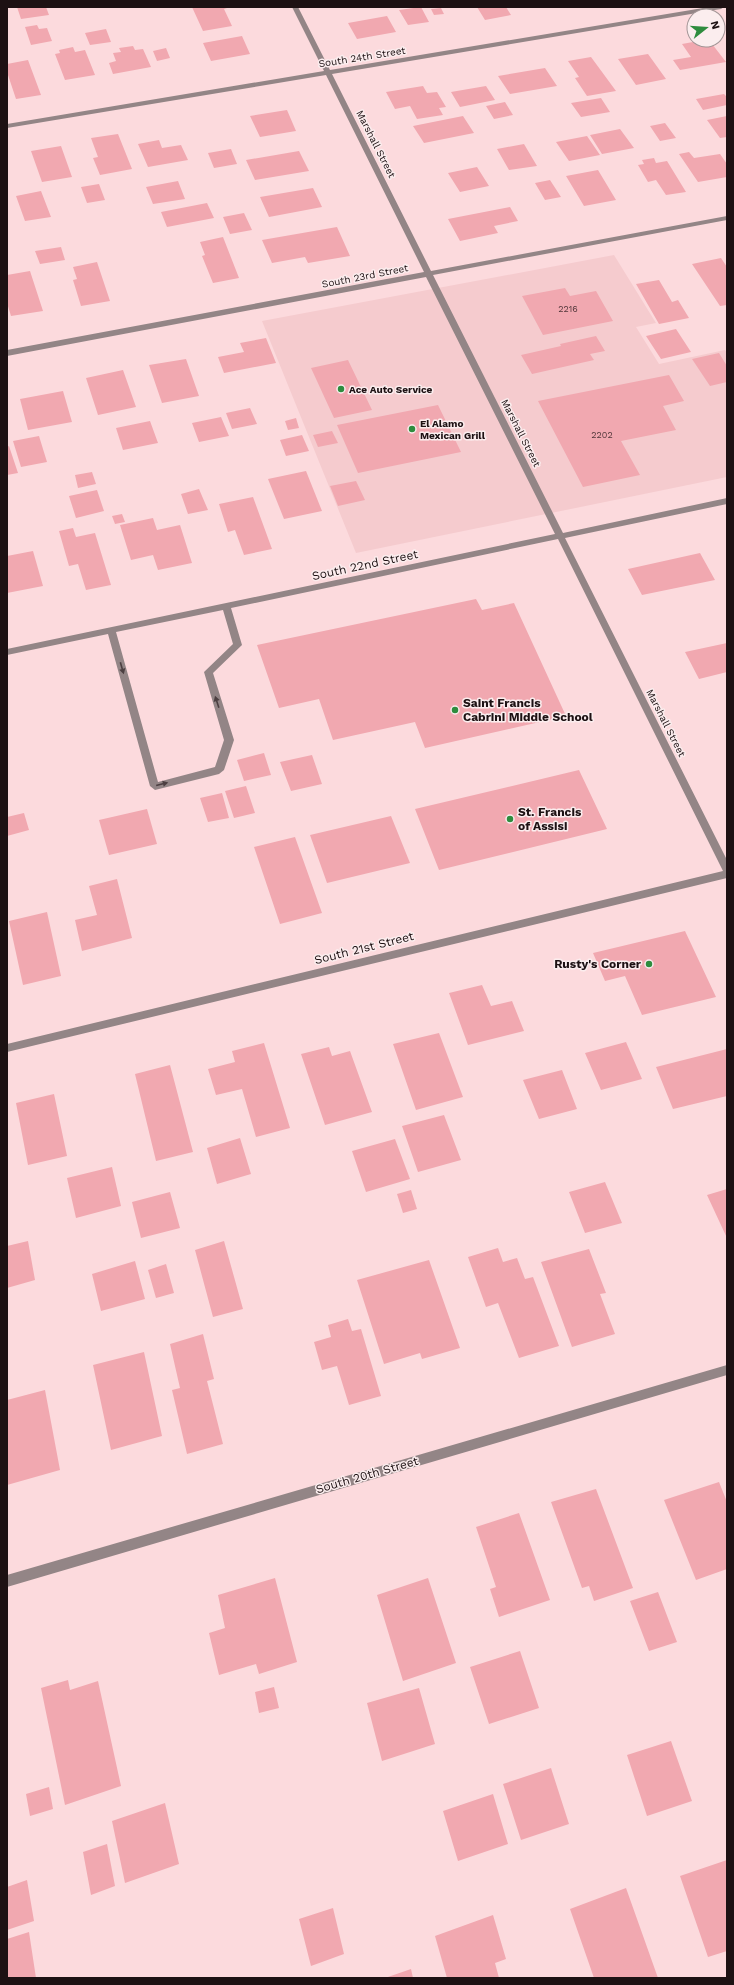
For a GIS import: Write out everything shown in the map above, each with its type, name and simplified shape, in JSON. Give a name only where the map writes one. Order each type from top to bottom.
[{"type":"street","name":"Marshall Street","points":[[295,7],[727,870]]},
{"type":"street","name":"South 24th Street","points":[[7,126],[721,7]]},
{"type":"street","name":"South 23rd Street","points":[[7,353],[727,218]]},
{"type":"street","name":"South 22nd Street","points":[[7,652],[727,501]]},
{"type":"street","points":[[111,630],[155,786],[220,770],[229,740],[208,672],[238,645],[226,606]]},
{"type":"street","name":"South 21st Street","points":[[7,1048],[727,874]]},
{"type":"street","name":"South 20th Street","points":[[7,1580],[727,1370]]},
{"type":"shaded area","points":[[614,255],[656,323],[636,327],[659,364],[725,350],[727,353],[727,477],[356,553],[262,321]]},
{"type":"building","points":[[17,7],[46,7],[49,15],[21,19]]},
{"type":"building","points":[[192,7],[230,7],[224,9],[232,26],[203,31]]},
{"type":"building","points":[[421,7],[429,22],[408,25],[399,10]]},
{"type":"building","points":[[477,7],[506,7],[511,15],[485,20]]},
{"type":"building","points":[[441,8],[444,14],[434,15],[431,9]]},
{"type":"building","points":[[387,16],[396,32],[357,39],[348,23]]},
{"type":"building","points":[[37,25],[39,29],[47,28],[52,41],[31,45],[25,27]]},
{"type":"building","points":[[106,29],[111,42],[90,45],[85,33]]},
{"type":"building","points":[[242,36],[250,54],[211,61],[203,43]]},
{"type":"building","points":[[686,43],[686,48],[715,48],[726,62],[680,70],[673,60],[691,57],[682,44]]},
{"type":"building","points":[[133,46],[135,50],[143,49],[151,67],[113,74],[109,63],[116,61],[113,53],[121,52],[119,48]]},
{"type":"building","points":[[73,47],[75,52],[85,50],[95,75],[65,80],[55,54],[60,53],[59,50]]},
{"type":"building","points":[[166,48],[170,58],[157,61],[153,51]]},
{"type":"building","points":[[648,54],[666,79],[636,85],[618,59]]},
{"type":"building","points":[[591,57],[616,91],[587,96],[575,78],[579,77],[568,61]]},
{"type":"building","points":[[28,60],[41,95],[16,99],[7,72],[7,64]]},
{"type":"building","points":[[545,68],[557,86],[510,94],[498,76]]},
{"type":"building","points":[[423,86],[427,93],[437,92],[446,107],[439,108],[443,115],[417,119],[410,106],[395,109],[386,92]]},
{"type":"building","points":[[486,86],[495,100],[460,107],[451,92]]},
{"type":"building","points":[[724,94],[727,97],[727,105],[703,110],[696,99]]},
{"type":"building","points":[[601,98],[610,112],[581,117],[571,103]]},
{"type":"building","points":[[505,102],[513,115],[494,119],[486,106]]},
{"type":"building","points":[[287,110],[296,131],[260,137],[250,116]]},
{"type":"building","points":[[463,116],[474,133],[424,143],[413,126]]},
{"type":"building","points":[[727,116],[727,137],[720,138],[707,120]]},
{"type":"building","points":[[665,123],[676,138],[660,141],[650,126]]},
{"type":"building","points":[[620,129],[634,148],[602,154],[590,135]]},
{"type":"building","points":[[118,134],[132,169],[100,175],[93,158],[98,157],[91,138]]},
{"type":"building","points":[[587,136],[600,155],[569,161],[556,142]]},
{"type":"building","points":[[159,140],[162,148],[181,145],[188,160],[148,167],[138,144]]},
{"type":"building","points":[[524,144],[537,166],[509,170],[497,149]]},
{"type":"building","points":[[61,146],[72,177],[42,182],[31,151]]},
{"type":"building","points":[[231,149],[237,164],[214,168],[208,153]]},
{"type":"building","points":[[299,151],[309,171],[255,180],[246,160]]},
{"type":"building","points":[[689,152],[694,158],[720,154],[727,164],[727,177],[698,182],[679,154]]},
{"type":"building","points":[[654,158],[656,163],[667,161],[686,192],[666,195],[656,180],[648,182],[638,165],[644,164],[642,160]]},
{"type":"building","points":[[477,167],[489,186],[460,192],[448,173]]},
{"type":"building","points":[[598,170],[616,200],[584,206],[566,176]]},
{"type":"building","points":[[550,180],[561,197],[545,200],[535,183]]},
{"type":"building","points":[[178,181],[185,199],[153,204],[146,187]]},
{"type":"building","points":[[99,184],[105,200],[87,203],[81,187]]},
{"type":"building","points":[[313,188],[322,207],[269,217],[260,197]]},
{"type":"building","points":[[41,191],[51,217],[25,221],[16,196]]},
{"type":"building","points":[[207,203],[214,218],[167,227],[161,212]]},
{"type":"building","points":[[510,207],[518,221],[494,226],[498,233],[460,241],[448,219]]},
{"type":"building","points":[[244,213],[252,230],[230,234],[223,217]]},
{"type":"building","points":[[337,227],[350,256],[308,263],[305,257],[272,263],[262,240]]},
{"type":"building","points":[[223,237],[239,278],[213,283],[202,256],[205,255],[200,242]]},
{"type":"building","points":[[61,247],[65,260],[40,264],[35,251]]},
{"type":"building","points":[[721,258],[727,267],[727,305],[720,306],[692,264]]},
{"type":"building","points":[[97,262],[110,301],[81,306],[73,280],[77,279],[73,267]]},
{"type":"building","points":[[30,271],[43,311],[11,316],[7,303],[7,275]]},
{"type":"building","points":[[659,280],[672,302],[678,300],[689,318],[659,324],[636,284]]},
{"type":"building","points":[[565,288],[570,296],[596,291],[613,321],[543,335],[522,296]]},
{"type":"building","points":[[676,329],[691,352],[661,359],[646,336]]},
{"type":"building","points":[[596,336],[605,351],[590,354],[594,360],[532,374],[521,355],[561,346],[560,344]]},
{"type":"building","points":[[266,338],[276,363],[224,373],[218,357],[244,352],[240,343]]},
{"type":"building","points":[[719,353],[727,366],[727,382],[710,386],[692,359]]},
{"type":"building","points":[[186,359],[199,396],[162,403],[149,365]]},
{"type":"building","name":"Ace Auto Service","points":[[348,360],[372,410],[334,418],[311,368]]},
{"type":"building","points":[[123,370],[136,407],[98,415],[86,378]]},
{"type":"building","points":[[669,375],[684,401],[663,406],[676,430],[621,441],[640,475],[583,487],[538,401]]},
{"type":"building","points":[[63,391],[72,422],[28,430],[20,399]]},
{"type":"building","points":[[438,405],[461,452],[358,473],[337,425]]},
{"type":"building","points":[[250,408],[257,424],[232,429],[226,413]]},
{"type":"building","points":[[221,417],[229,436],[199,442],[192,423]]},
{"type":"building","points":[[296,418],[299,428],[288,430],[285,421]]},
{"type":"building","points":[[150,421],[158,443],[123,450],[116,428]]},
{"type":"building","points":[[332,431],[338,443],[318,447],[313,435]]},
{"type":"building","points":[[302,435],[309,451],[286,456],[280,440]]},
{"type":"building","points":[[39,436],[47,462],[21,467],[13,441]]},
{"type":"building","points":[[9,446],[18,473],[7,475],[7,447]]},
{"type":"building","points":[[306,471],[322,511],[284,519],[268,479]]},
{"type":"building","points":[[92,472],[96,484],[78,488],[75,475]]},
{"type":"building","points":[[356,481],[365,500],[338,506],[330,486]]},
{"type":"building","points":[[199,489],[208,510],[188,514],[181,494]]},
{"type":"building","points":[[97,490],[104,511],[76,518],[69,496]]},
{"type":"building","points":[[253,497],[272,549],[244,555],[235,530],[228,532],[219,504]]},
{"type":"building","points":[[122,514],[125,522],[115,524],[112,516]]},
{"type":"building","points":[[153,518],[157,530],[180,525],[192,563],[158,570],[153,555],[131,560],[120,525]]},
{"type":"building","points":[[73,528],[76,537],[95,533],[111,585],[86,590],[78,564],[69,566],[59,531]]},
{"type":"building","points":[[33,551],[43,586],[7,593],[7,556]]},
{"type":"building","points":[[700,553],[715,580],[642,595],[628,569]]},
{"type":"building","points":[[476,599],[482,610],[514,603],[566,716],[425,748],[415,722],[333,740],[319,699],[279,708],[257,645]]},
{"type":"building","points":[[727,643],[727,672],[699,679],[685,652]]},
{"type":"building","points":[[264,753],[271,775],[244,781],[237,760]]},
{"type":"building","points":[[312,755],[322,784],[291,791],[280,762]]},
{"type":"building","name":"St. Francis of Assisi","points":[[579,770],[607,829],[439,870],[415,809]]},
{"type":"building","points":[[246,786],[255,813],[234,818],[225,791]]},
{"type":"building","points":[[222,793],[229,818],[208,822],[200,798]]},
{"type":"building","points":[[147,809],[157,844],[109,855],[99,820]]},
{"type":"building","points":[[24,813],[29,830],[7,836],[7,817]]},
{"type":"building","points":[[391,816],[410,863],[327,883],[310,835]]},
{"type":"building","points":[[295,837],[322,913],[280,924],[254,847]]},
{"type":"building","points":[[117,879],[132,938],[82,951],[75,920],[97,915],[89,886]]},
{"type":"building","points":[[47,912],[61,976],[23,985],[9,921]]},
{"type":"building","name":"Rusty's Corner","points":[[685,931],[716,997],[642,1015],[625,976],[605,981],[593,953]]},
{"type":"building","points":[[482,985],[491,1006],[512,1001],[524,1031],[468,1045],[449,993]]},
{"type":"building","points":[[439,1033],[463,1097],[416,1110],[393,1044]]},
{"type":"building","points":[[626,1042],[642,1079],[601,1090],[585,1053]]},
{"type":"building","points":[[264,1043],[290,1128],[256,1137],[242,1089],[216,1095],[208,1069],[235,1062],[232,1051]]},
{"type":"building","points":[[329,1047],[332,1056],[350,1051],[372,1112],[325,1125],[301,1054]]},
{"type":"building","points":[[727,1049],[727,1096],[673,1109],[656,1067]]},
{"type":"building","points":[[170,1065],[193,1152],[156,1161],[135,1074]]},
{"type":"building","points":[[562,1070],[577,1109],[539,1119],[523,1080]]},
{"type":"building","points":[[54,1094],[67,1156],[28,1165],[16,1103]]},
{"type":"building","points":[[444,1115],[461,1160],[418,1172],[402,1126]]},
{"type":"building","points":[[240,1138],[251,1174],[217,1184],[207,1148]]},
{"type":"building","points":[[395,1139],[410,1179],[366,1192],[352,1151]]},
{"type":"building","points":[[112,1167],[121,1206],[76,1218],[67,1178]]},
{"type":"building","points":[[605,1182],[622,1223],[585,1233],[569,1192]]},
{"type":"building","points":[[727,1189],[727,1238],[707,1195]]},
{"type":"building","points":[[411,1190],[417,1209],[403,1213],[397,1194]]},
{"type":"building","points":[[170,1192],[180,1228],[141,1238],[132,1202]]},
{"type":"building","points":[[28,1241],[35,1280],[7,1288],[7,1246]]},
{"type":"building","points":[[224,1241],[243,1309],[213,1317],[195,1250]]},
{"type":"building","points":[[498,1248],[503,1262],[517,1258],[525,1279],[533,1277],[559,1346],[519,1358],[498,1303],[486,1307],[468,1257]]},
{"type":"building","points":[[589,1249],[606,1293],[600,1294],[615,1334],[572,1347],[541,1262]]},
{"type":"building","points":[[429,1260],[460,1348],[422,1359],[420,1353],[384,1364],[357,1280]]},
{"type":"building","points":[[135,1261],[145,1299],[101,1311],[92,1274]]},
{"type":"building","points":[[166,1264],[174,1293],[156,1298],[148,1270]]},
{"type":"building","points":[[348,1319],[352,1331],[361,1329],[381,1396],[349,1405],[337,1366],[322,1370],[314,1342],[331,1337],[328,1325]]},
{"type":"building","points":[[203,1334],[214,1379],[207,1381],[223,1444],[187,1454],[172,1390],[180,1388],[170,1344]]},
{"type":"building","points":[[144,1352],[162,1436],[111,1450],[93,1365]]},
{"type":"building","points":[[45,1390],[60,1470],[7,1485],[7,1400]]},
{"type":"building","points":[[719,1482],[727,1502],[727,1569],[696,1580],[664,1500]]},
{"type":"building","points":[[596,1489],[633,1588],[594,1601],[589,1586],[582,1588],[551,1502]]},
{"type":"building","points":[[519,1513],[550,1600],[499,1617],[490,1589],[496,1587],[476,1527]]},
{"type":"building","points":[[275,1578],[297,1662],[259,1674],[256,1664],[219,1675],[209,1633],[225,1628],[218,1595]]},
{"type":"building","points":[[428,1578],[456,1663],[403,1681],[377,1595]]},
{"type":"building","points":[[658,1592],[677,1642],[649,1651],[630,1601]]},
{"type":"building","points":[[520,1651],[539,1708],[489,1724],[470,1667]]},
{"type":"building","points":[[68,1680],[70,1690],[98,1681],[121,1786],[65,1805],[41,1688]]},
{"type":"building","points":[[274,1687],[279,1708],[259,1713],[255,1692]]},
{"type":"building","points":[[419,1688],[435,1744],[382,1761],[367,1703]]},
{"type":"building","points":[[671,1741],[692,1801],[647,1816],[627,1755]]},
{"type":"building","points":[[551,1768],[569,1824],[521,1840],[503,1784]]},
{"type":"building","points":[[49,1787],[53,1809],[30,1816],[26,1794]]},
{"type":"building","points":[[493,1794],[508,1844],[458,1861],[443,1811]]},
{"type":"building","points":[[165,1803],[179,1864],[125,1883],[112,1821]]},
{"type":"building","points":[[107,1844],[115,1886],[91,1895],[83,1852]]},
{"type":"building","points":[[727,1860],[727,1951],[708,1957],[680,1876]]},
{"type":"building","points":[[27,1880],[34,1921],[7,1930],[7,1887]]},
{"type":"building","points":[[626,1888],[658,1978],[594,1978],[570,1909]]},
{"type":"building","points":[[333,1908],[344,1954],[311,1966],[299,1919]]},
{"type":"building","points":[[493,1915],[506,1959],[495,1963],[499,1978],[447,1978],[435,1936]]},
{"type":"building","points":[[29,1932],[36,1978],[7,1978],[7,1939]]},
{"type":"building","points":[[411,1969],[413,1978],[385,1978]]},
{"type":"place","name":"Ace Auto Service","points":[[341,389]]},
{"type":"place","name":"El Alamo Mexican Grill","points":[[412,429]]},
{"type":"place","name":"Saint Francis Cabrini Middle School","points":[[455,710]]},
{"type":"place","name":"St. Francis of Assisi","points":[[510,819]]},
{"type":"place","name":"Rusty's Corner","points":[[649,964]]}]
